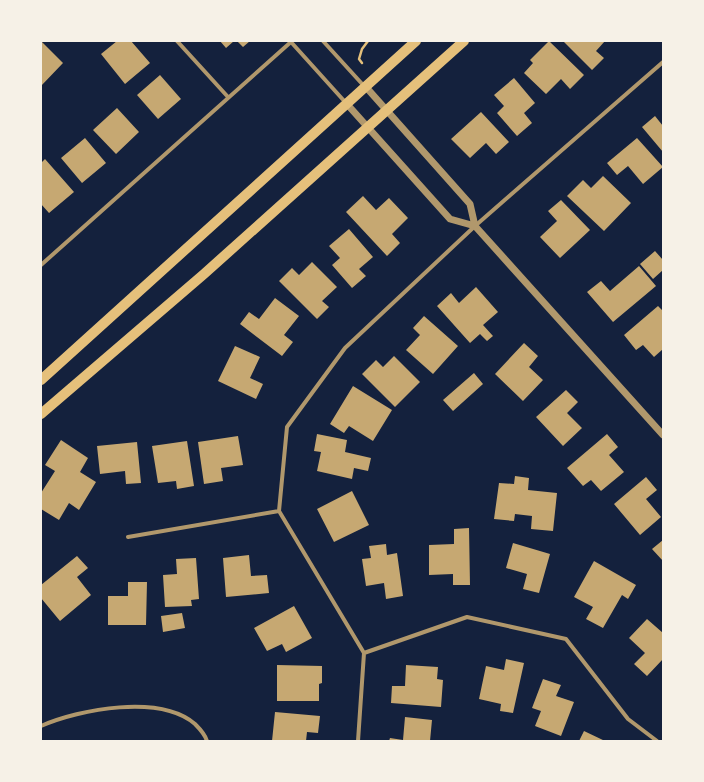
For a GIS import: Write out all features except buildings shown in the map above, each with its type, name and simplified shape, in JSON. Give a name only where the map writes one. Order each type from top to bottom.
[{"type":"main road","points":[[41,380],[416,41]]},
{"type":"main road","points":[[41,414],[204,274],[464,41]]},
{"type":"street","points":[[177,41],[228,97]]},
{"type":"street","points":[[41,265],[291,41],[450,219],[475,226]]},
{"type":"street","points":[[323,41],[470,204],[475,226],[663,435]]},
{"type":"street","points":[[358,741],[364,653],[278,511],[287,426],[344,348],[475,226],[663,62]]},
{"type":"street","points":[[128,537],[278,511]]},
{"type":"street","points":[[364,653],[468,617],[566,639],[628,719],[656,741]]},
{"type":"street","points":[[41,726],[73,714],[148,706],[178,712],[201,730],[207,741]]},
{"type":"path","points":[[362,63],[359,59],[362,49],[368,41]]}]
